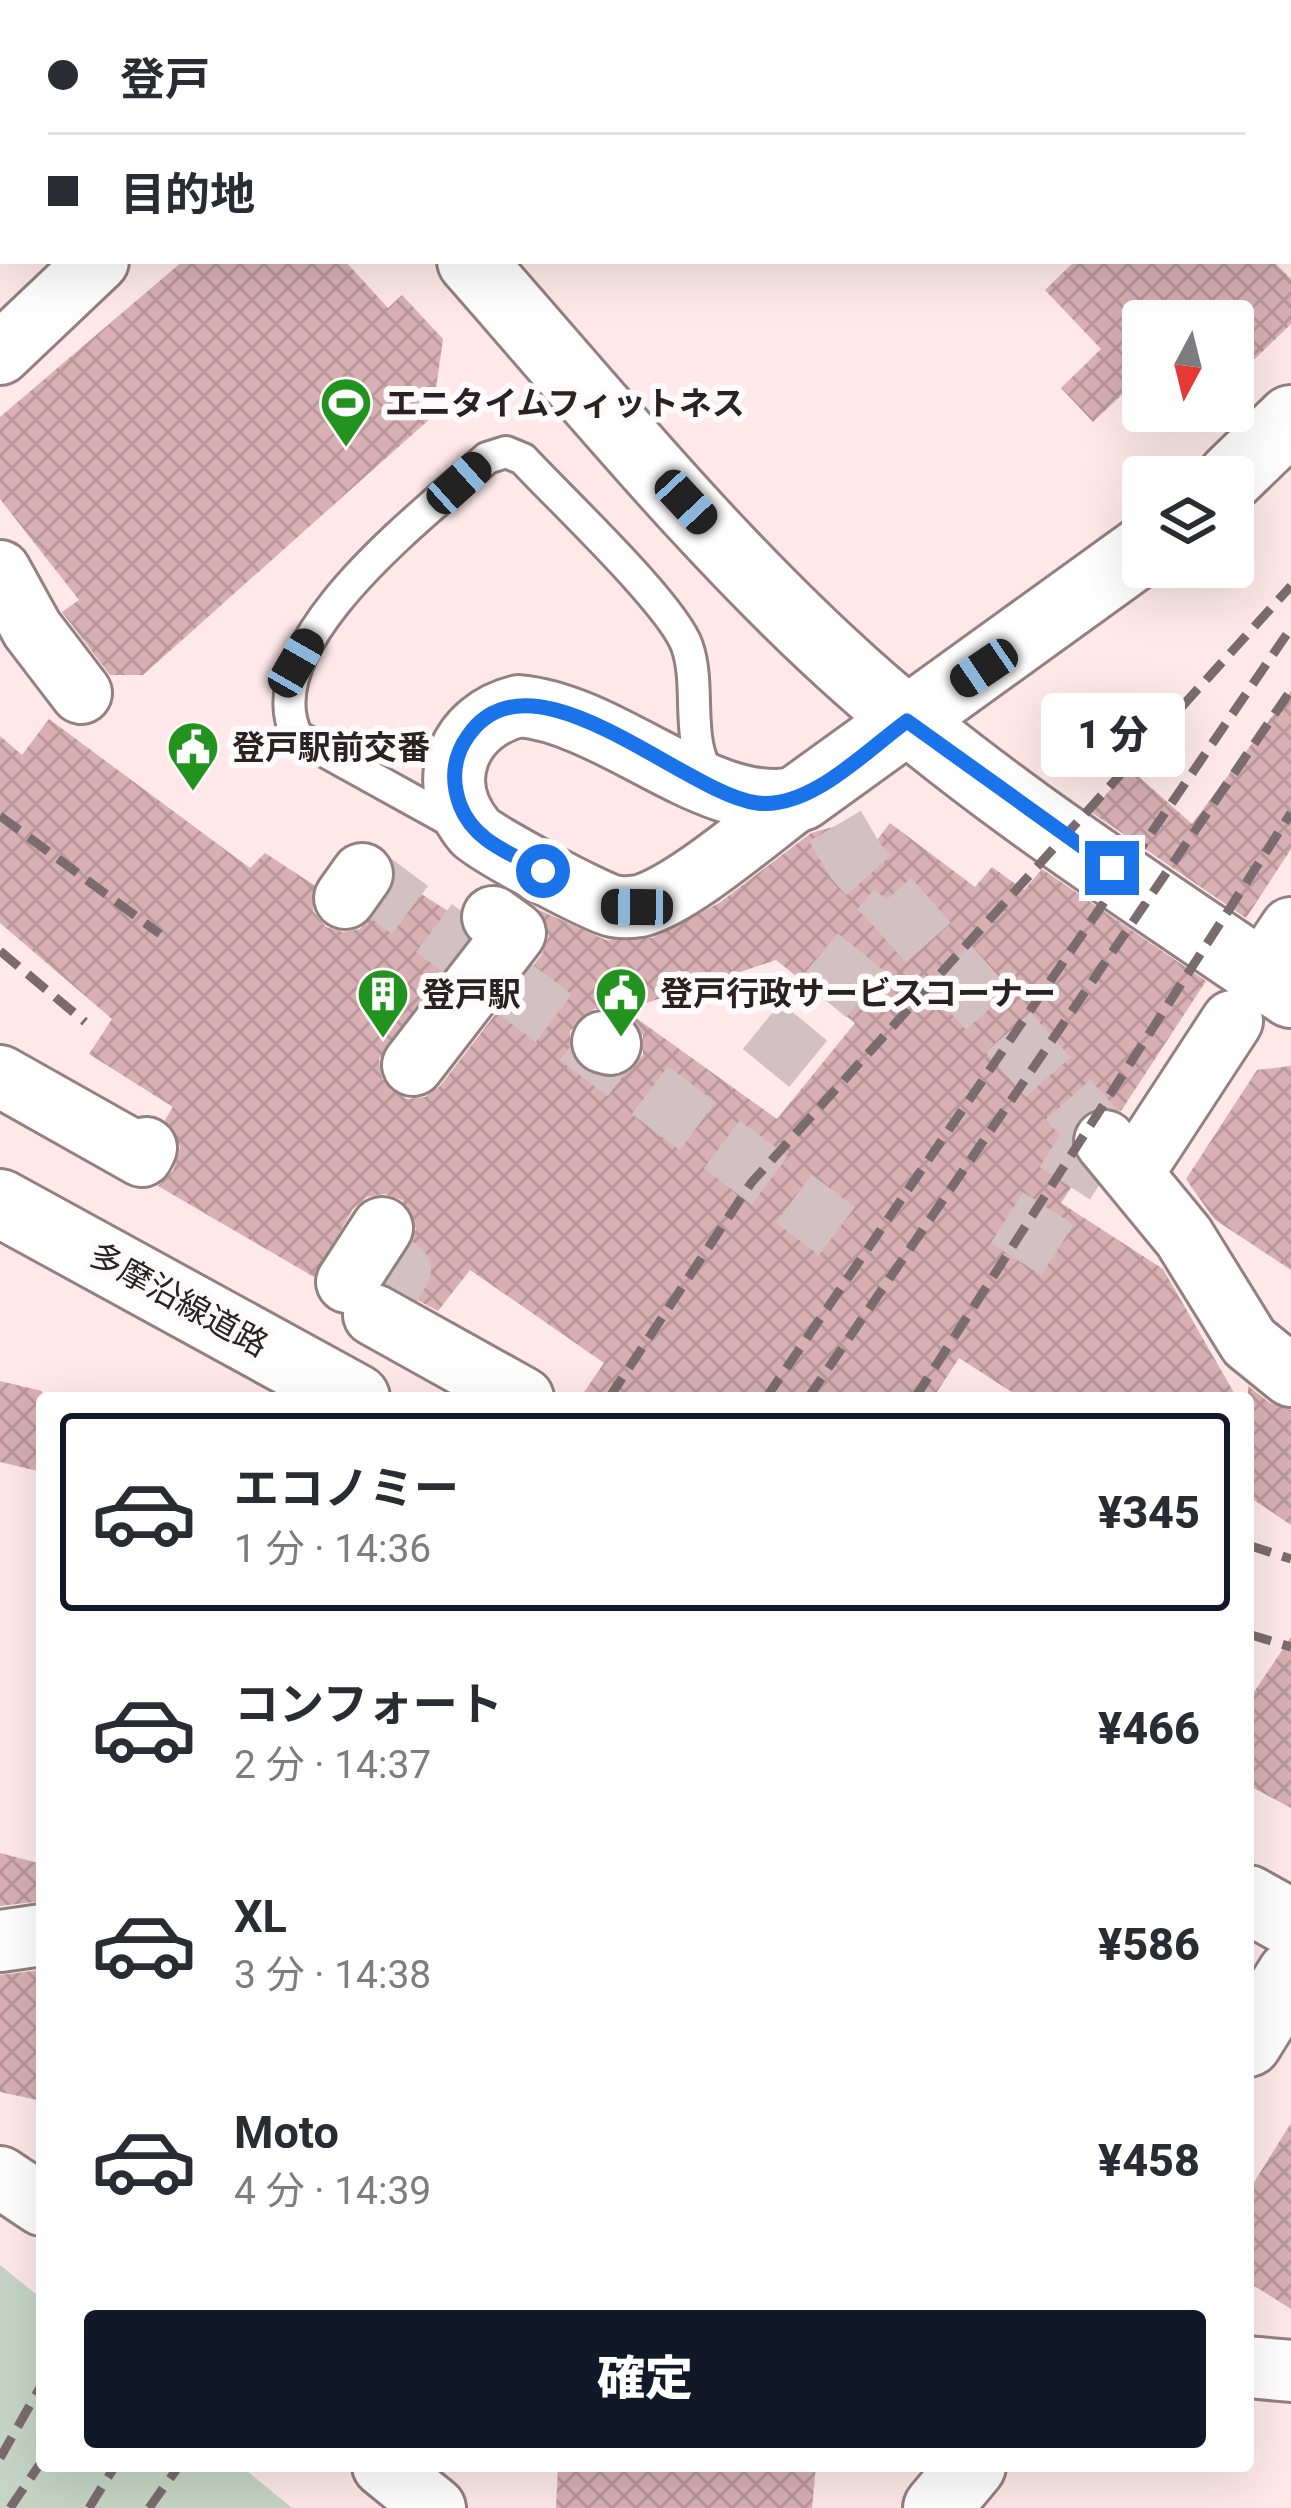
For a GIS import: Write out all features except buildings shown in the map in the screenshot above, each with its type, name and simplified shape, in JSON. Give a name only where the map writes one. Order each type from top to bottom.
[{"type":"street","points":[[0,353],[95,264]]},
{"type":"street","points":[[474,264],[771,592],[907,721],[1269,979],[1119,1156],[1184,1237],[1249,1342],[1291,1376]]},
{"type":"street","points":[[1254,457],[1287,429]]},
{"type":"street","points":[[823,811],[756,803],[555,709],[519,706],[494,712],[458,750],[454,776],[460,805],[476,835],[610,906],[637,907],[823,811],[907,721],[1122,565]]},
{"type":"street","points":[[0,571],[32,629],[81,693]]},
{"type":"street","points":[[413,1065],[515,933],[493,917]]},
{"type":"street","points":[[0,1076],[142,1156],[146,1148]]},
{"type":"street","name":"多摩沿線道路","points":[[0,1203],[345,1392]]},
{"type":"street","points":[[382,1228],[361,1299],[539,1392]]},
{"type":"street","points":[[1254,1902],[1291,1923]]},
{"type":"street","points":[[0,1941],[36,1936]]},
{"type":"street","points":[[1254,2033],[1291,1974]]},
{"type":"street","points":[[0,2177],[36,2201]]},
{"type":"street","points":[[1254,2368],[1291,2372]]},
{"type":"street","points":[[390,2472],[435,2508]]},
{"type":"street","points":[[937,2508],[967,2472]]},
{"type":"lane","points":[[476,835],[297,736],[287,716],[287,688],[314,633],[374,558],[488,458],[506,452],[523,459],[674,621],[693,675],[697,751],[721,789]]},
{"type":"green space","points":[[0,2265],[36,2294],[36,2472],[248,2472],[292,2508],[0,2508]]},
{"type":"tunnel","points":[[835,826],[855,860],[1105,1141]]},
{"type":"tunnel","points":[[362,874],[837,1231]]},
{"type":"tunnel","points":[[766,1068],[897,908]]},
{"type":"tunnel","points":[[1016,1259],[1097,1133]]},
{"type":"tunnel","points":[[367,1249],[401,1270],[374,1315]]},
{"type":"railway","points":[[613,1392],[751,1183],[1291,586]]},
{"type":"railway","points":[[770,1392],[1291,628]]},
{"type":"railway","points":[[812,1392],[1291,690]]},
{"type":"railway","points":[[919,1392],[1291,813]]},
{"type":"railway","points":[[0,816],[160,934]]},
{"type":"railway","points":[[0,951],[85,1022]]},
{"type":"railway","points":[[1254,1547],[1291,1559]]},
{"type":"railway","points":[[1254,1636],[1291,1647]]},
{"type":"railway","points":[[0,2458],[36,2395]]},
{"type":"railway","points":[[10,2508],[36,2470]]},
{"type":"railway","points":[[89,2508],[111,2472]]},
{"type":"railway","points":[[149,2508],[175,2472]]},
{"type":"place","name":"エニタイムフィットネス","points":[[346,449]]},
{"type":"place","name":"登戸駅前交番","points":[[193,793]]},
{"type":"place","name":"登戸行政サービスコーナー","points":[[621,1039]]},
{"type":"place","name":"登戸駅","points":[[383,1040]]},
{"type":"route","points":[[543,871],[476,835],[460,805],[454,776],[458,750],[473,727],[494,712],[519,706],[555,709],[587,721],[756,803],[800,797],[907,721],[1112,868]]}]
